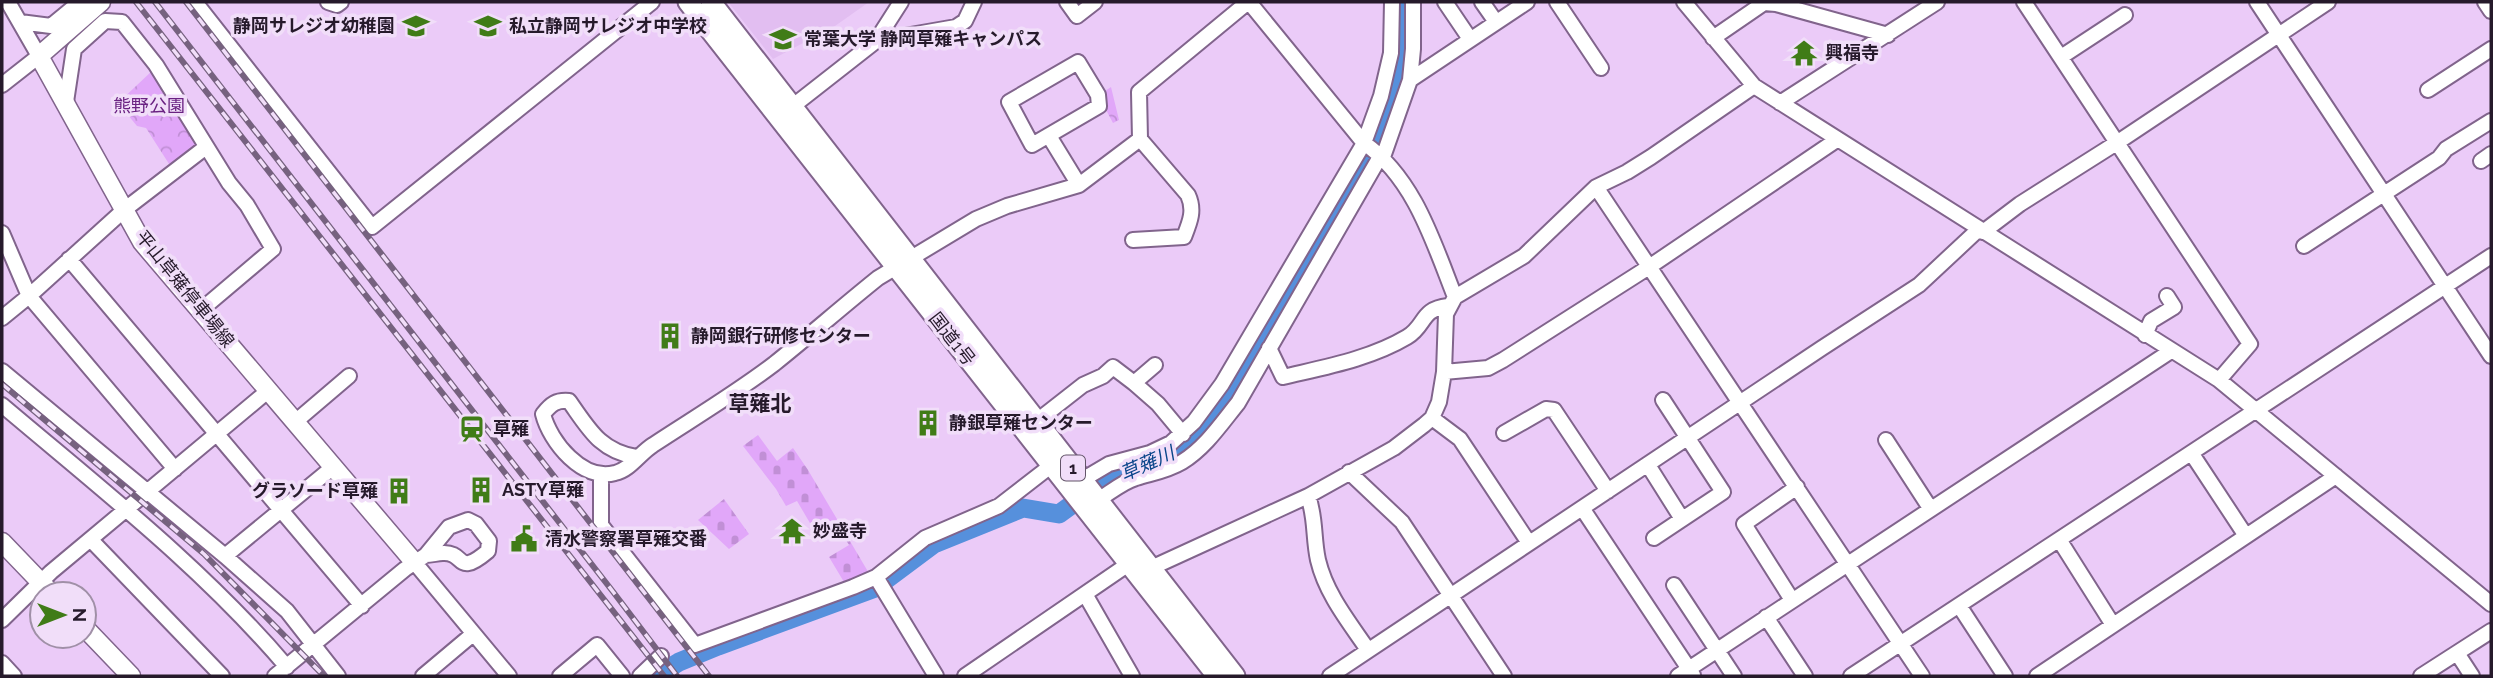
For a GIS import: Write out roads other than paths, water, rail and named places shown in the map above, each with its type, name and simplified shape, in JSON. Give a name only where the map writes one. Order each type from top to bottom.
[{"type":"highway","name":"国道1号","points":[[688,2],[1037,421],[1235,676]]},
{"type":"highway","name":"国道1号","points":[[711,2],[793,106],[903,263],[1052,465],[1217,676]]},
{"type":"main road","points":[[39,56],[100,2]]},
{"type":"main road","name":"平山草薙停車場線","points":[[39,56],[142,242],[332,468],[420,559]]},
{"type":"main road","points":[[2,542],[38,580]]},
{"type":"main road","points":[[98,642],[131,676]]},
{"type":"street","points":[[2,85],[39,56],[8,2]]},
{"type":"street","points":[[20,22],[51,26],[80,2]]},
{"type":"street","points":[[195,2],[372,228],[652,2]]},
{"type":"street","points":[[328,2],[337,5],[341,2]]},
{"type":"street","points":[[793,106],[876,41],[901,2]]},
{"type":"street","points":[[876,41],[956,27],[965,21],[974,2]]},
{"type":"street","points":[[1067,2],[1077,16],[1095,2]]},
{"type":"street","points":[[965,676],[1130,563],[1152,568],[1308,496],[1394,448],[1432,418],[1439,402],[1444,372],[1446,314],[1452,302],[1422,212],[1382,156],[1364,143],[1249,2],[1139,92],[1140,139],[1188,195],[1192,202],[1192,218],[1184,237],[1133,240]]},
{"type":"street","points":[[1082,480],[1109,464],[1161,449],[1183,434],[1213,398],[1364,143],[1381,96],[1391,53],[1392,2]]},
{"type":"street","points":[[1098,500],[1129,481],[1168,469],[1198,452],[1237,403],[1382,156],[1410,80],[1413,2]]},
{"type":"street","points":[[1445,2],[1471,39]]},
{"type":"street","points":[[1482,2],[1496,22]]},
{"type":"street","points":[[1410,80],[1527,2]]},
{"type":"street","points":[[1557,2],[1601,68]]},
{"type":"street","points":[[1684,2],[1754,86],[2219,380],[2491,604]]},
{"type":"street","points":[[1797,6],[1813,2]]},
{"type":"street","points":[[1780,103],[1937,2]]},
{"type":"street","points":[[2257,2],[2491,356]]},
{"type":"street","points":[[1330,676],[1919,285],[1981,230],[2328,2]]},
{"type":"street","points":[[2485,2],[2491,11]]},
{"type":"street","points":[[1713,38],[1764,4],[1797,6],[1888,35]]},
{"type":"street","points":[[2030,4],[2061,57],[2250,344],[2219,380]]},
{"type":"street","points":[[2061,57],[2125,15]]},
{"type":"street","points":[[66,102],[74,49],[105,21],[122,22],[156,65],[273,248],[201,310]]},
{"type":"street","points":[[2428,90],[2491,49]]},
{"type":"street","points":[[1078,62],[1098,95],[1099,106],[1049,136],[1032,145],[1009,102],[1078,62]]},
{"type":"street","points":[[1269,348],[1283,377],[1333,366],[1384,348],[1410,335],[1430,311],[1452,302],[1524,256],[1596,187],[1643,162],[1754,86]]},
{"type":"street","points":[[2304,246],[2491,121]]},
{"type":"street","points":[[1049,136],[1079,185]]},
{"type":"street","points":[[636,457],[617,454],[605,447],[569,401],[559,400],[550,405],[543,414],[545,424],[573,462],[601,475],[617,473],[628,467],[636,457],[773,365],[877,278],[976,219],[1007,206],[1079,185],[1140,139]]},
{"type":"street","points":[[1444,372],[1488,368],[1649,267],[1838,139]]},
{"type":"street","points":[[2,318],[124,210],[206,147]]},
{"type":"street","points":[[1596,187],[1922,676]]},
{"type":"street","points":[[2,233],[29,296],[175,469]]},
{"type":"street","points":[[1851,676],[2491,256]]},
{"type":"street","points":[[69,259],[362,606]]},
{"type":"street","points":[[1277,294],[1295,305]]},
{"type":"street","points":[[2145,335],[2151,321],[2174,307],[2166,296]]},
{"type":"street","points":[[1582,508],[1687,674],[1766,617],[2171,351]]},
{"type":"street","points":[[1134,383],[1155,365]]},
{"type":"street","points":[[1037,421],[1083,385],[1103,376],[1113,367],[1158,404],[1183,434]]},
{"type":"street","points":[[2,371],[225,556],[287,611],[338,676]]},
{"type":"street","points":[[295,422],[349,376]]},
{"type":"street","points":[[54,580],[91,540],[269,390]]},
{"type":"street","points":[[1654,538],[1723,492],[1663,400]]},
{"type":"street","points":[[2,405],[189,565],[240,615],[284,669],[300,676]]},
{"type":"street","points":[[1504,433],[1546,409],[1553,410],[1608,491]]},
{"type":"street","points":[[1432,418],[1460,439],[1529,543]]},
{"type":"street","points":[[1886,440],[1930,508]]},
{"type":"street","points":[[2192,454],[2246,536]]},
{"type":"street","points":[[601,475],[601,525],[695,645],[876,577],[925,538],[999,506],[1052,465]]},
{"type":"street","points":[[1648,465],[1682,519]]},
{"type":"street","points":[[225,556],[332,468]]},
{"type":"street","points":[[1349,472],[1402,522],[1504,676]]},
{"type":"street","points":[[2037,676],[2336,476]]},
{"type":"street","points":[[1792,600],[1744,524],[1797,487]]},
{"type":"street","points":[[1308,496],[1314,513],[1317,556],[1322,574],[1368,650]]},
{"type":"street","points":[[91,540],[222,676]]},
{"type":"street","points":[[2060,541],[2113,625]]},
{"type":"street","points":[[284,669],[420,559],[473,634],[509,676]]},
{"type":"street","points":[[876,577],[936,676]]},
{"type":"street","points":[[1674,585],[1734,676]]},
{"type":"street","points":[[1085,594],[1132,676]]},
{"type":"street","points":[[2,620],[28,601]]},
{"type":"street","points":[[1959,607],[2005,676]]},
{"type":"street","points":[[1766,617],[1805,676]]},
{"type":"street","points":[[2421,676],[2491,631]]},
{"type":"street","points":[[423,676],[473,634]]},
{"type":"street","points":[[560,676],[597,645],[622,676]]},
{"type":"street","points":[[2457,653],[2472,676]]},
{"type":"street","points":[[640,676],[661,656]]},
{"type":"street","points":[[2,663],[14,676]]},
{"type":"waterway","name":"草薙川","points":[[656,676],[679,662],[718,646],[875,588],[934,544],[1023,508],[1059,514],[1103,482],[1128,470],[1164,459],[1194,439],[1232,390],[1378,136],[1398,76],[1400,2]]},
{"type":"railway","points":[[136,2],[664,676]]},
{"type":"railway","points":[[155,2],[677,676]]},
{"type":"railway","points":[[186,2],[709,676]]},
{"type":"railway","points":[[2,384],[204,554],[324,676]]},
{"type":"place","name":"静岡サレジオ幼稚園","points":[[416,26]]},
{"type":"place","name":"私立静岡サレジオ中学校","points":[[488,26]]},
{"type":"place","name":"常葉大学 静岡草薙キャンパス","points":[[783,39]]},
{"type":"place","name":"興福寺","points":[[1804,53]]},
{"type":"place","name":"静岡銀行研修センター","points":[[670,336]]},
{"type":"place","name":"静銀草薙センター","points":[[928,423]]},
{"type":"place","name":"草薙","points":[[472,429]]},
{"type":"place","name":"ASTY草薙","points":[[481,490]]},
{"type":"place","name":"グラソード草薙","points":[[399,491]]},
{"type":"place","name":"妙盛寺","points":[[792,531]]},
{"type":"place","name":"清水警察署草薙交番","points":[[524,539]]},
{"type":"district","name":"草薙北","points":[[760,404]]},
{"type":"park label","name":"熊野公園","points":[[149,106]]}]
